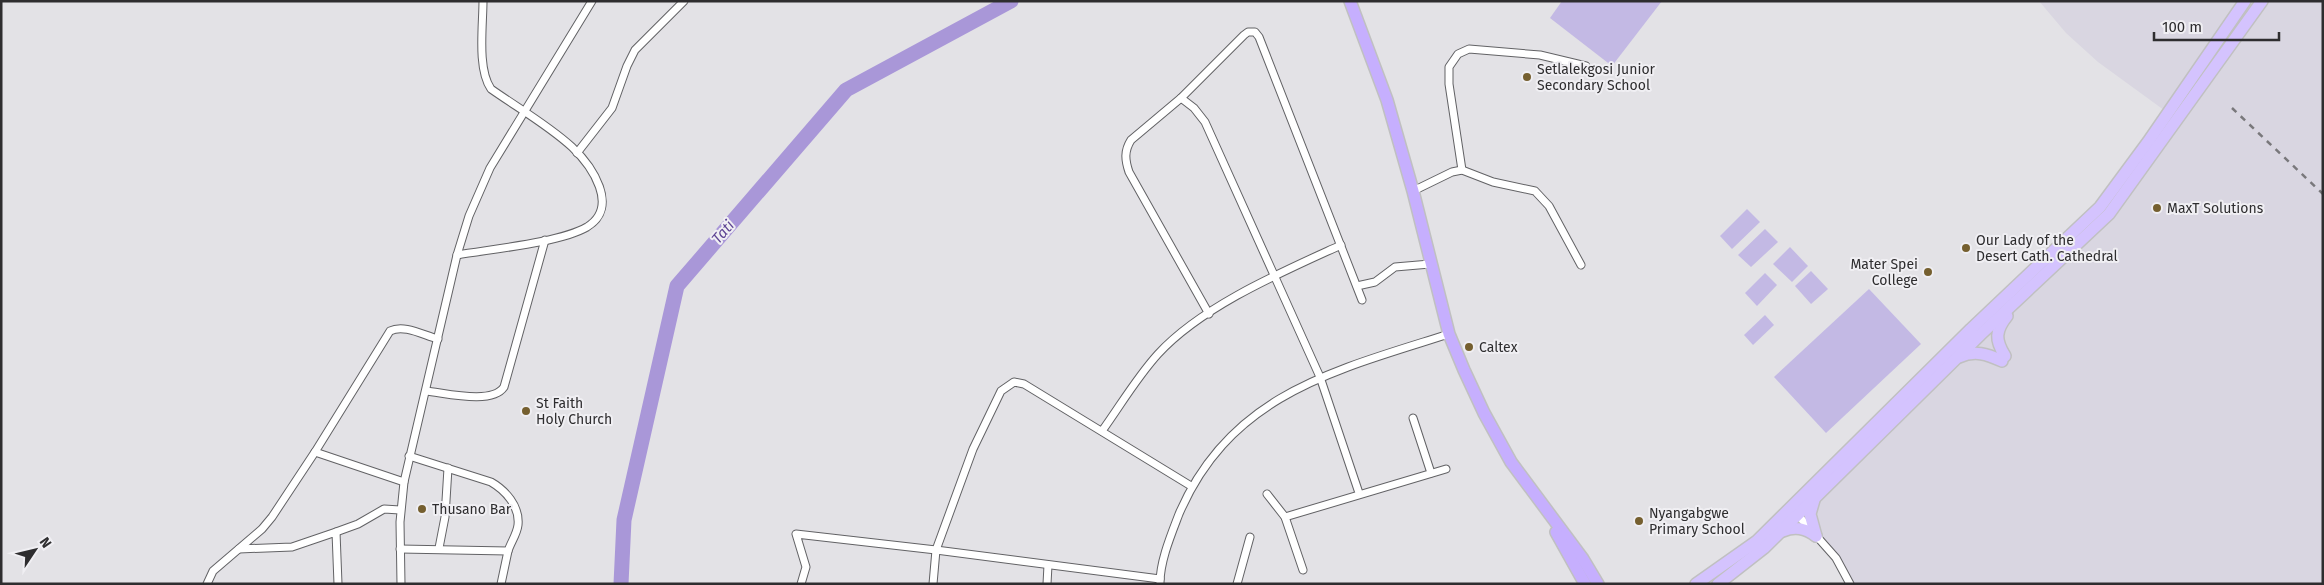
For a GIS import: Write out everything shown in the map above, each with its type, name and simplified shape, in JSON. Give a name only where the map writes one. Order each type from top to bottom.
[{"type":"highway","points":[[1350,1],[1376,69],[1413,191],[1430,264],[1450,334],[1484,414],[1511,462],[1542,507],[1585,584]]},
{"type":"highway","points":[[1542,507],[1564,532],[1598,584]]},
{"type":"main road","points":[[1718,584],[1764,548],[1780,532],[1793,511],[1815,498],[1958,357],[2111,193],[2245,1]]},
{"type":"main road","points":[[1696,584],[1757,541],[1793,511],[2012,299],[2110,214],[2262,1]]},
{"type":"main road","points":[[2221,36],[2232,44]]},
{"type":"main road","points":[[1958,357],[1969,353],[1982,353],[2004,358],[1997,342],[1997,331],[2012,299]]},
{"type":"main road","points":[[1815,498],[1810,514],[1816,536]]},
{"type":"main road","points":[[1780,532],[1797,528],[1809,531],[1816,536]]},
{"type":"street","points":[[457,255],[545,240],[578,231],[588,226],[601,211],[604,200],[602,193],[577,153],[491,89],[486,82],[483,66],[483,1]]},
{"type":"street","points":[[401,584],[400,510],[404,482],[457,255],[478,193],[523,112],[592,1]]},
{"type":"street","points":[[577,153],[612,108],[626,66],[635,50],[684,1]]},
{"type":"street","points":[[1209,314],[1129,172],[1126,162],[1127,146],[1131,140],[1181,98],[1248,32],[1255,32],[1259,37],[1362,300]]},
{"type":"street","points":[[1462,170],[1449,84],[1449,67],[1458,54],[1470,49],[1540,55],[1586,66]]},
{"type":"street","points":[[1181,98],[1194,108],[1205,122],[1320,377],[1359,493]]},
{"type":"street","points":[[1413,191],[1452,172],[1462,170],[1493,182],[1528,188],[1541,196],[1581,265]]},
{"type":"street","points":[[426,391],[488,398],[500,392],[504,387],[545,240]]},
{"type":"street","points":[[1102,432],[1158,354],[1176,338],[1209,314],[1274,275],[1341,245]]},
{"type":"street","points":[[1356,286],[1374,282],[1395,267],[1430,264]]},
{"type":"street","points":[[207,584],[213,571],[268,522],[315,452],[390,331],[396,328],[403,328],[438,339]]},
{"type":"street","points":[[801,584],[806,566],[796,534],[936,550],[1160,582],[1176,524],[1191,486],[1224,442],[1239,428],[1274,402],[1320,377],[1450,334]]},
{"type":"street","points":[[933,584],[936,550],[973,449],[1000,391],[1014,382],[1024,384],[1191,486]]},
{"type":"street","points":[[1413,418],[1431,473]]},
{"type":"street","points":[[315,452],[404,482]]},
{"type":"street","points":[[409,456],[491,482],[508,495],[514,506],[518,523],[508,551],[501,584]]},
{"type":"street","points":[[439,548],[445,517],[448,468]]},
{"type":"street","points":[[1285,517],[1359,493],[1446,469]]},
{"type":"street","points":[[1267,494],[1285,517],[1303,570]]},
{"type":"street","points":[[239,549],[292,547],[364,521],[384,509],[400,510]]},
{"type":"street","points":[[1793,511],[1836,558],[1850,584]]},
{"type":"street","points":[[336,532],[338,584]]},
{"type":"street","points":[[1237,584],[1250,537]]},
{"type":"street","points":[[400,549],[439,548],[508,551]]},
{"type":"street","points":[[1047,584],[1048,565]]},
{"type":"shaded area","points":[[1562,1],[1662,1],[1612,66],[1550,18]]},
{"type":"shaded area","points":[[2039,1],[2323,1],[2323,584],[1850,584],[1798,515],[2091,233],[2168,113],[2098,62],[2066,33]]},
{"type":"shaded area","points":[[1747,209],[1760,222],[1732,249],[1720,236]]},
{"type":"shaded area","points":[[1765,229],[1778,242],[1751,267],[1738,255]]},
{"type":"shaded area","points":[[1790,247],[1808,266],[1792,282],[1773,264]]},
{"type":"shaded area","points":[[1811,271],[1828,289],[1811,304],[1795,286]]},
{"type":"shaded area","points":[[1765,273],[1777,285],[1757,306],[1745,293]]},
{"type":"shaded area","points":[[1869,289],[1921,344],[1826,433],[1774,377]]},
{"type":"shaded area","points":[[1765,315],[1774,325],[1753,345],[1744,335]]},
{"type":"waterway","name":"Tati","points":[[621,584],[624,520],[677,286],[846,90],[1011,1]]},
{"type":"railway","points":[[2232,108],[2323,194]]},
{"type":"place","name":"Setlalekgosi Junior Secondary School","points":[[1527,77]]},
{"type":"place","name":"MaxT Solutions","points":[[2157,208]]},
{"type":"place","name":"Our Lady of the Desert Cath. Cathedral","points":[[1966,248]]},
{"type":"place","name":"Mater Spei College","points":[[1928,272]]},
{"type":"place","name":"Caltex","points":[[1469,347]]},
{"type":"place","name":"St Faith Holy Church","points":[[526,411]]},
{"type":"place","name":"Thusano Bar","points":[[422,509]]},
{"type":"place","name":"Nyangabgwe Primary School","points":[[1639,521]]}]
